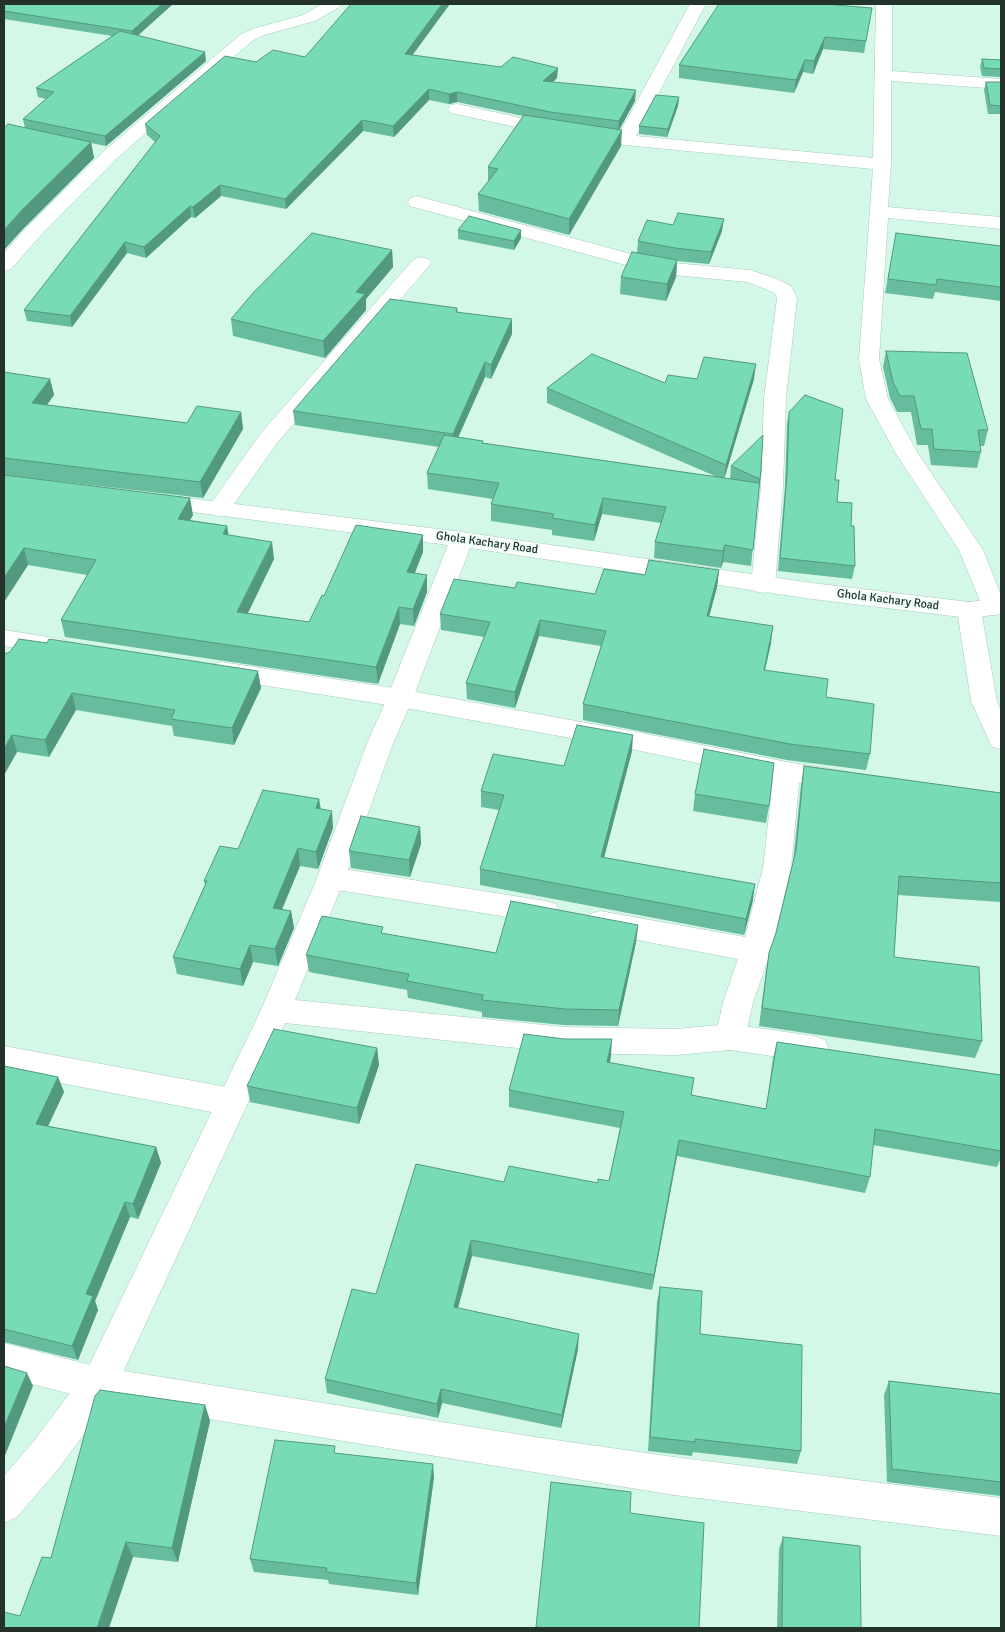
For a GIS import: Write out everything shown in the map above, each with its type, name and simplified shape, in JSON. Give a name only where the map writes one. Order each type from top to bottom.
[{"type":"street","points":[[4,265],[33,232],[111,154],[246,38],[258,32],[309,18],[333,4]]},
{"type":"street","points":[[625,140],[698,4]]},
{"type":"street","points":[[884,4],[882,164],[870,359],[877,398],[906,452],[971,550],[998,606]]},
{"type":"street","points":[[883,75],[1001,84]]},
{"type":"street","points":[[457,109],[549,129],[625,140],[882,164]]},
{"type":"street","points":[[92,150],[111,154]]},
{"type":"street","points":[[417,202],[640,263],[674,269],[750,276],[784,290],[788,298],[775,398],[772,486],[762,585]]},
{"type":"street","points":[[879,212],[1001,224]]},
{"type":"street","points":[[219,509],[269,438],[421,263]]},
{"type":"street","name":"Ghola Kachary Road","points":[[131,498],[462,539],[762,585],[969,610],[998,606]]},
{"type":"street","points":[[4,1504],[46,1455],[100,1384],[276,1010],[331,878],[378,746],[400,698],[462,539]]},
{"type":"street","points":[[969,610],[984,701],[1001,740]]},
{"type":"street","points":[[4,662],[11,639],[77,649]]},
{"type":"street","points":[[194,667],[400,698],[631,740],[787,772],[863,782]]},
{"type":"street","points":[[730,1037],[739,999],[756,951],[777,868],[787,772]]},
{"type":"street","points":[[331,878],[499,903],[756,951]]},
{"type":"street","points":[[276,1010],[564,1040],[676,1042],[730,1037],[837,1052]]},
{"type":"street","points":[[4,1059],[232,1102]]},
{"type":"street","points":[[4,1360],[100,1384],[674,1476],[1001,1517]]},
{"type":"building","points":[[4,4],[162,4],[132,31],[4,11]]},
{"type":"building","points":[[351,4],[442,4],[405,54],[501,67],[513,57],[558,68],[543,81],[636,90],[619,121],[550,112],[457,92],[449,94],[429,89],[393,126],[362,120],[285,199],[220,185],[193,207],[190,206],[144,247],[125,242],[70,316],[24,310],[160,136],[145,124],[225,56],[256,62],[273,50],[305,57]]},
{"type":"building","points":[[719,4],[825,4],[872,8],[866,41],[825,37],[814,61],[805,60],[796,80],[679,65]]},
{"type":"building","points":[[120,31],[205,52],[105,136],[23,119],[54,92],[36,88]]},
{"type":"building","points":[[982,59],[1001,60],[1001,69],[984,68]]},
{"type":"building","points":[[986,82],[1001,82],[1001,106],[990,105]]},
{"type":"building","points":[[656,95],[679,97],[668,129],[639,126]]},
{"type":"building","points":[[524,115],[622,130],[569,219],[478,194],[498,169],[488,167]]},
{"type":"building","points":[[8,124],[91,142],[4,230],[4,128]]},
{"type":"building","points":[[678,213],[724,219],[711,252],[638,241],[647,220],[673,225]]},
{"type":"building","points":[[469,216],[521,230],[514,241],[458,230]]},
{"type":"building","points":[[312,233],[392,250],[356,292],[365,294],[323,341],[231,319],[253,293]]},
{"type":"building","points":[[896,233],[1001,246],[1001,287],[937,279],[936,285],[888,279]]},
{"type":"building","points":[[632,252],[677,260],[667,284],[621,277]]},
{"type":"building","points":[[390,299],[457,308],[456,312],[512,319],[491,365],[485,362],[453,434],[293,411]]},
{"type":"building","points":[[886,351],[967,353],[988,430],[978,430],[981,452],[934,449],[932,429],[921,429],[914,396],[900,396],[893,382]]},
{"type":"building","points":[[592,354],[665,383],[668,375],[697,379],[704,357],[756,364],[726,465],[547,388]]},
{"type":"building","points":[[4,372],[50,379],[32,403],[187,423],[197,406],[241,412],[200,482],[4,458]]},
{"type":"building","points":[[805,395],[843,409],[835,480],[839,480],[837,502],[852,503],[851,526],[854,526],[855,566],[780,558],[787,474],[789,412]]},
{"type":"building","points":[[444,435],[483,441],[482,443],[759,483],[760,479],[731,466],[763,435],[761,469],[753,550],[725,545],[723,551],[655,542],[666,507],[603,498],[595,525],[552,518],[554,514],[491,504],[499,483],[427,473]]},
{"type":"building","points":[[4,475],[190,498],[178,519],[227,526],[223,534],[272,542],[237,612],[309,622],[322,595],[324,596],[356,525],[423,535],[407,572],[427,575],[413,609],[399,607],[376,667],[61,620],[96,560],[24,548],[4,578]]},
{"type":"building","points":[[649,560],[719,570],[707,616],[773,626],[764,670],[828,679],[826,697],[874,704],[870,754],[790,744],[583,704],[606,631],[540,620],[515,692],[466,683],[490,622],[440,614],[454,579],[515,588],[517,582],[595,594],[604,569],[645,575]]},
{"type":"building","points":[[19,639],[47,643],[49,639],[258,671],[232,728],[171,719],[175,710],[72,693],[45,740],[12,735],[4,749],[4,654],[10,652]]},
{"type":"building","points":[[577,725],[633,735],[601,857],[755,884],[746,919],[480,869],[504,795],[481,791],[493,754],[564,766]]},
{"type":"building","points":[[704,749],[774,763],[769,806],[695,794]]},
{"type":"building","points":[[804,766],[1001,793],[1001,883],[899,876],[894,957],[979,967],[982,1041],[762,1008],[769,953],[776,933],[796,850]]},
{"type":"building","points":[[263,790],[319,799],[316,808],[332,811],[316,852],[298,848],[273,908],[291,911],[275,949],[250,945],[240,969],[173,957],[207,881],[204,881],[220,846],[238,849]]},
{"type":"building","points":[[361,816],[420,827],[409,860],[349,851]]},
{"type":"building","points":[[511,901],[638,925],[619,1010],[565,1009],[482,1000],[483,995],[407,981],[409,974],[306,955],[322,916],[383,927],[381,933],[496,953]]},
{"type":"building","points":[[274,1029],[377,1048],[357,1108],[247,1086]]},
{"type":"building","points":[[524,1034],[565,1039],[612,1039],[607,1062],[694,1078],[691,1095],[766,1109],[777,1042],[1001,1075],[1001,1151],[875,1129],[870,1177],[679,1140],[654,1275],[471,1240],[454,1307],[579,1334],[562,1415],[441,1389],[437,1404],[325,1379],[352,1289],[376,1294],[416,1164],[504,1182],[509,1166],[598,1183],[598,1179],[609,1181],[624,1112],[509,1090]]},
{"type":"building","points":[[4,1066],[58,1077],[36,1124],[156,1147],[133,1204],[125,1202],[86,1294],[93,1296],[72,1346],[4,1329]]},
{"type":"building","points":[[660,1287],[702,1291],[700,1334],[802,1345],[801,1451],[695,1439],[695,1442],[650,1437]]},
{"type":"building","points":[[4,1366],[27,1373],[4,1427]]},
{"type":"building","points":[[889,1381],[1001,1394],[1001,1482],[892,1469]]},
{"type":"building","points":[[100,1390],[205,1405],[172,1548],[126,1542],[97,1628],[4,1628],[4,1612],[20,1616],[42,1557],[51,1558],[95,1396]]},
{"type":"building","points":[[275,1440],[335,1446],[334,1453],[433,1464],[416,1583],[326,1572],[327,1568],[250,1559]]},
{"type":"building","points":[[551,1482],[631,1492],[630,1513],[704,1523],[699,1628],[536,1627]]},
{"type":"building","points":[[783,1537],[860,1546],[861,1628],[782,1628]]}]
